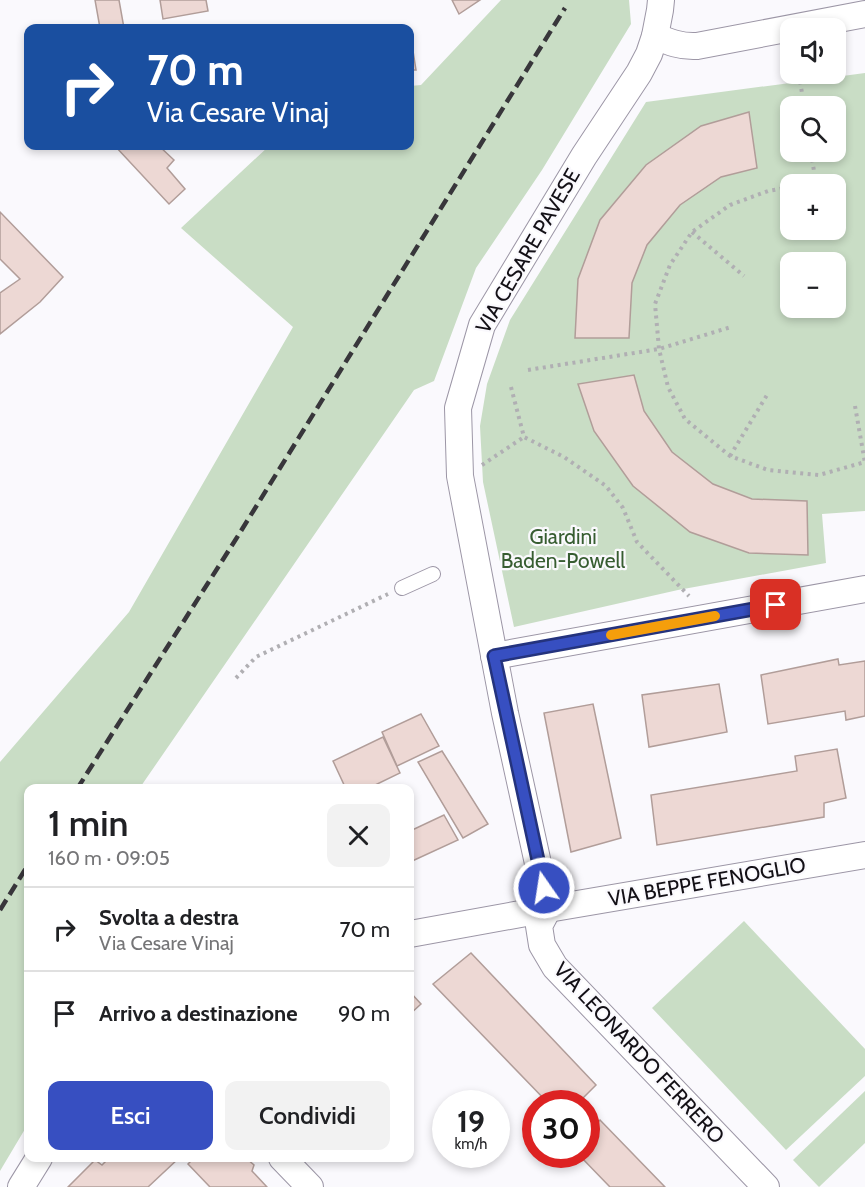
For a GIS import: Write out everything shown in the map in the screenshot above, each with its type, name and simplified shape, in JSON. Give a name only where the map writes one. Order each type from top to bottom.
[{"type":"street","name":"VIA CESARE PAVESE","points":[[549,909],[505,713],[460,476],[458,408],[482,325],[584,156],[639,73],[655,36],[661,0]]},
{"type":"street","points":[[655,36],[672,44],[686,47],[697,46],[865,14]]},
{"type":"street","points":[[494,656],[865,590]]},
{"type":"street","name":"VIA BEPPE FENOGLIO","points":[[414,933],[865,855]]},
{"type":"street","name":"VIA LEONARDO FERRERO","points":[[549,909],[539,926],[542,945],[555,967],[766,1187]]},
{"type":"street","points":[[21,1187],[37,1162]]},
{"type":"street","points":[[286,1162],[310,1187]]},
{"type":"lane","points":[[402,588],[433,574]]},
{"type":"path","points":[[780,189],[730,205],[692,232],[670,265],[655,304],[658,349],[668,387],[685,419],[730,456],[768,470],[819,475],[865,462],[855,406]]},
{"type":"path","points":[[692,232],[744,276]]},
{"type":"path","points":[[528,370],[658,349],[731,327]]},
{"type":"path","points":[[511,387],[524,436],[564,457],[606,486],[623,508],[637,542],[689,596]]},
{"type":"path","points":[[730,456],[767,395]]},
{"type":"path","points":[[477,469],[524,436]]},
{"type":"path","points":[[236,678],[256,657],[402,588]]},
{"type":"green space","points":[[501,0],[629,0],[631,24],[542,170],[476,268],[434,381],[414,390],[142,784],[24,784],[24,1131],[0,1171],[0,762],[129,612],[293,327],[181,228],[265,150],[414,150],[414,86],[421,85]]},
{"type":"green space","name":"Giardini Baden-Powell","points":[[865,73],[865,511],[822,514],[826,563],[678,590],[514,627],[483,482],[480,426],[487,384],[510,320],[646,102],[782,84],[846,84],[846,76]]},
{"type":"green space","points":[[744,921],[865,1049],[865,1076],[786,1150],[652,1008]]},
{"type":"green space","points":[[865,1091],[865,1143],[819,1187],[793,1160]]},
{"type":"building","points":[[95,0],[119,0],[123,24],[99,24]]},
{"type":"building","points":[[160,0],[206,0],[208,11],[163,19]]},
{"type":"building","points":[[452,0],[480,0],[459,14]]},
{"type":"building","points":[[749,112],[757,168],[721,177],[680,205],[647,245],[632,283],[629,338],[575,338],[578,279],[600,220],[646,165],[701,126]]},
{"type":"building","points":[[119,150],[163,150],[174,160],[167,168],[185,189],[169,204]]},
{"type":"building","points":[[0,212],[63,277],[40,302],[0,334],[0,293],[20,279],[0,259]]},
{"type":"building","points":[[634,375],[644,411],[672,452],[713,484],[752,499],[807,501],[808,555],[749,553],[690,532],[633,486],[594,431],[578,384]]},
{"type":"building","points":[[838,659],[839,665],[865,661],[865,716],[846,720],[845,711],[768,724],[761,675]]},
{"type":"building","points":[[719,684],[727,732],[649,747],[642,695]]},
{"type":"building","points":[[593,704],[621,838],[571,852],[544,713]]},
{"type":"building","points":[[421,714],[439,746],[397,766],[382,732]]},
{"type":"building","points":[[383,737],[400,773],[377,784],[344,784],[333,761]]},
{"type":"building","points":[[837,749],[846,798],[824,803],[824,817],[657,845],[651,795],[797,771],[795,756]]},
{"type":"building","points":[[442,751],[488,824],[463,838],[418,762]]},
{"type":"building","points":[[444,815],[458,840],[414,860],[414,829]]},
{"type":"building","points":[[471,953],[596,1085],[591,1090],[535,1090],[433,984]]},
{"type":"building","points":[[414,996],[421,1004],[414,1010]]},
{"type":"building","points":[[600,1120],[665,1187],[610,1187],[592,1168],[600,1168]]},
{"type":"building","points":[[93,1162],[102,1165],[105,1162],[175,1162],[148,1187],[68,1187]]},
{"type":"building","points":[[190,1162],[251,1162],[254,1165],[252,1171],[267,1187],[210,1187],[188,1164]]},
{"type":"railway","points":[[80,784],[236,539],[565,8]]},
{"type":"railway","points":[[0,910],[24,871]]},
{"type":"slow traffic","points":[[611,635],[715,616]]},
{"type":"route","points":[[544,888],[494,656],[776,605]]}]
